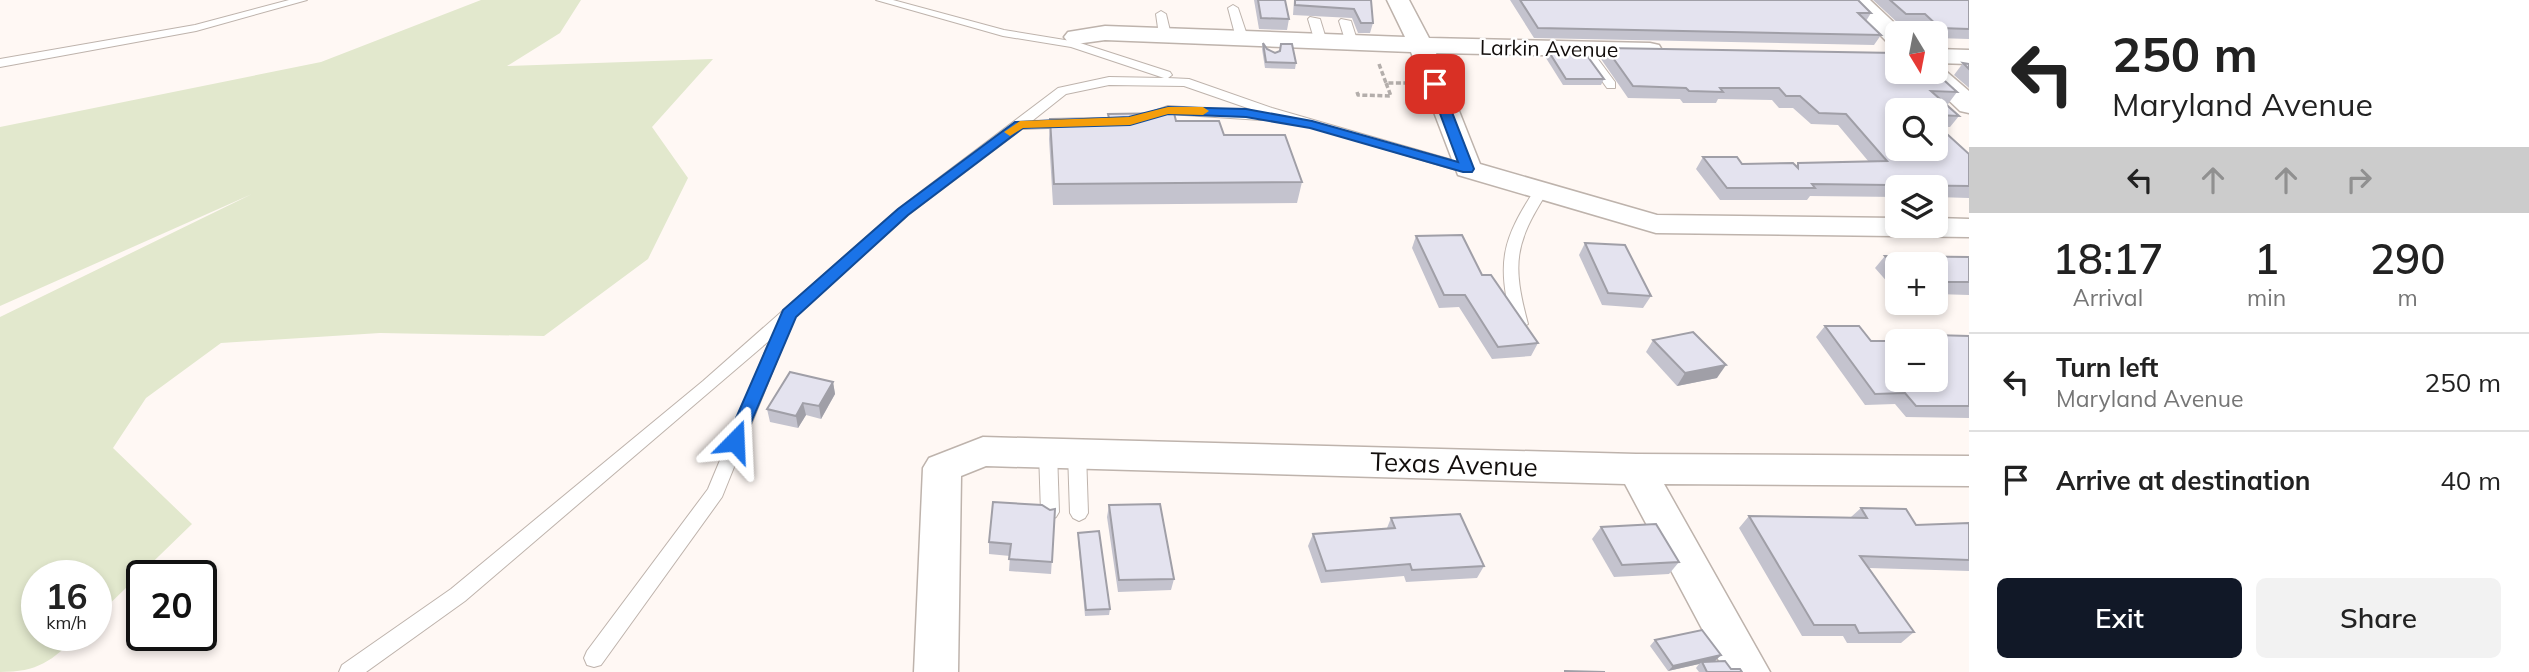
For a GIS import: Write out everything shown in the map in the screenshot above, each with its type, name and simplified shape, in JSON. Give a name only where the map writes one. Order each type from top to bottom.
[{"type":"street","points":[[1398,0],[1421,46],[1468,169],[1656,225],[1969,228]]},
{"type":"street","points":[[1857,0],[1885,38]]},
{"type":"street","name":"Larkin Avenue","points":[[1076,37],[1163,25],[1242,38],[1272,47],[1318,31],[1348,32],[1421,46],[1667,50]]},
{"type":"street","points":[[1948,56],[1969,57]]},
{"type":"street","points":[[1945,84],[1969,105]]},
{"type":"street","name":"Texas Avenue","points":[[936,672],[942,468],[983,451],[1636,469],[1969,471]]},
{"type":"street","points":[[1636,469],[1748,672]]},
{"type":"lane","points":[[0,63],[196,28],[302,0]]},
{"type":"lane","points":[[881,0],[1003,33],[1073,44],[1312,124],[1468,169]]},
{"type":"lane","points":[[1233,8],[1242,38]]},
{"type":"lane","points":[[1585,49],[1611,85]]},
{"type":"lane","points":[[349,672],[458,595],[709,385],[903,212],[1020,125],[1050,98],[1076,86],[1128,79],[1185,82]]},
{"type":"lane","points":[[1130,121],[1168,110],[1186,110],[1246,113],[1312,124]]},
{"type":"lane","points":[[1020,125],[1079,124]]},
{"type":"lane","points":[[1520,324],[1509,284],[1508,256],[1521,220],[1541,191]]},
{"type":"lane","points":[[594,658],[716,492],[754,391],[789,314]]},
{"type":"lane","points":[[1050,512],[1063,453]]},
{"type":"lane","points":[[1063,453],[1079,513]]},
{"type":"path","points":[[1357,92],[1391,96],[1386,83],[1435,84]]},
{"type":"green space","points":[[481,0],[581,0],[560,33],[507,66],[713,59],[652,127],[688,178],[648,259],[544,336],[380,333],[221,343],[146,398],[113,448],[192,524],[155,560],[126,560],[126,588],[112,602],[112,560],[21,560],[21,651],[61,651],[35,667],[0,672],[0,317],[252,194],[0,306],[0,127],[321,62]]},
{"type":"building","points":[[1258,0],[1285,0],[1289,19],[1261,18]]},
{"type":"building","points":[[1295,0],[1371,0],[1373,23],[1361,23],[1354,9],[1295,5]]},
{"type":"building","points":[[1520,0],[1858,0],[1871,13],[1858,13],[1881,35],[1538,28]]},
{"type":"building","points":[[1890,0],[1969,0],[1969,29],[1948,28],[1948,21],[1932,21],[1925,14],[1906,14]]},
{"type":"building","points":[[1263,43],[1275,53],[1280,51],[1281,44],[1292,44],[1296,63],[1266,62]]},
{"type":"building","points":[[1606,48],[1885,53],[1885,84],[1948,84],[1957,92],[1931,91],[1939,98],[1885,98],[1885,159],[1846,114],[1819,113],[1800,96],[1786,96],[1779,88],[1720,88],[1723,92],[1633,86]]},
{"type":"building","points":[[1549,52],[1585,53],[1604,79],[1566,79]]},
{"type":"building","points":[[1948,106],[1959,116],[1948,116]]},
{"type":"building","points":[[1174,113],[1176,121],[1219,121],[1224,135],[1285,135],[1302,182],[1054,184],[1050,119],[1109,118],[1108,114]]},
{"type":"building","points":[[1948,135],[1969,154],[1969,186],[1948,186],[1948,175],[1885,175],[1885,185],[1812,184],[1815,188],[1727,188],[1703,157],[1737,157],[1742,164],[1793,163],[1798,168],[1798,163],[1948,161]]},
{"type":"building","points":[[1462,235],[1482,275],[1491,275],[1538,343],[1498,347],[1465,295],[1444,295],[1416,236]]},
{"type":"building","points":[[1585,243],[1625,245],[1651,296],[1608,293]]},
{"type":"building","points":[[1948,257],[1969,257],[1969,282],[1948,282]]},
{"type":"building","points":[[1825,326],[1859,326],[1871,341],[1885,341],[1885,392],[1948,392],[1948,335],[1969,336],[1969,406],[1916,406],[1905,393],[1875,394]]},
{"type":"building","points":[[1693,332],[1726,365],[1685,373],[1653,340]]},
{"type":"building","points":[[790,372],[833,382],[819,406],[803,403],[796,416],[767,409]]},
{"type":"building","points":[[993,502],[1042,505],[1050,510],[1055,509],[1052,562],[1009,559],[1011,544],[989,542]]},
{"type":"building","points":[[1160,504],[1174,579],[1119,580],[1109,505]]},
{"type":"building","points":[[1861,508],[1906,509],[1916,525],[1969,523],[1969,560],[1860,556],[1914,632],[1859,633],[1855,625],[1814,625],[1749,516],[1867,518]]},
{"type":"building","points":[[1460,514],[1484,566],[1412,570],[1410,564],[1326,571],[1313,534],[1395,528],[1391,518]]},
{"type":"building","points":[[1656,524],[1679,562],[1622,565],[1601,527]]},
{"type":"building","points":[[1099,531],[1110,609],[1086,610],[1078,533]]},
{"type":"building","points":[[1702,630],[1721,655],[1673,666],[1655,640]]},
{"type":"building","points":[[1725,661],[1731,669],[1740,669],[1742,672],[1707,672],[1702,662]]},
{"type":"slow traffic","points":[[1010,132],[1020,125],[1130,121],[1168,110],[1203,111]]},
{"type":"route","points":[[735,441],[789,314],[903,212],[1020,125],[1130,121],[1168,110],[1246,113],[1312,124],[1468,169],[1435,84]]}]
